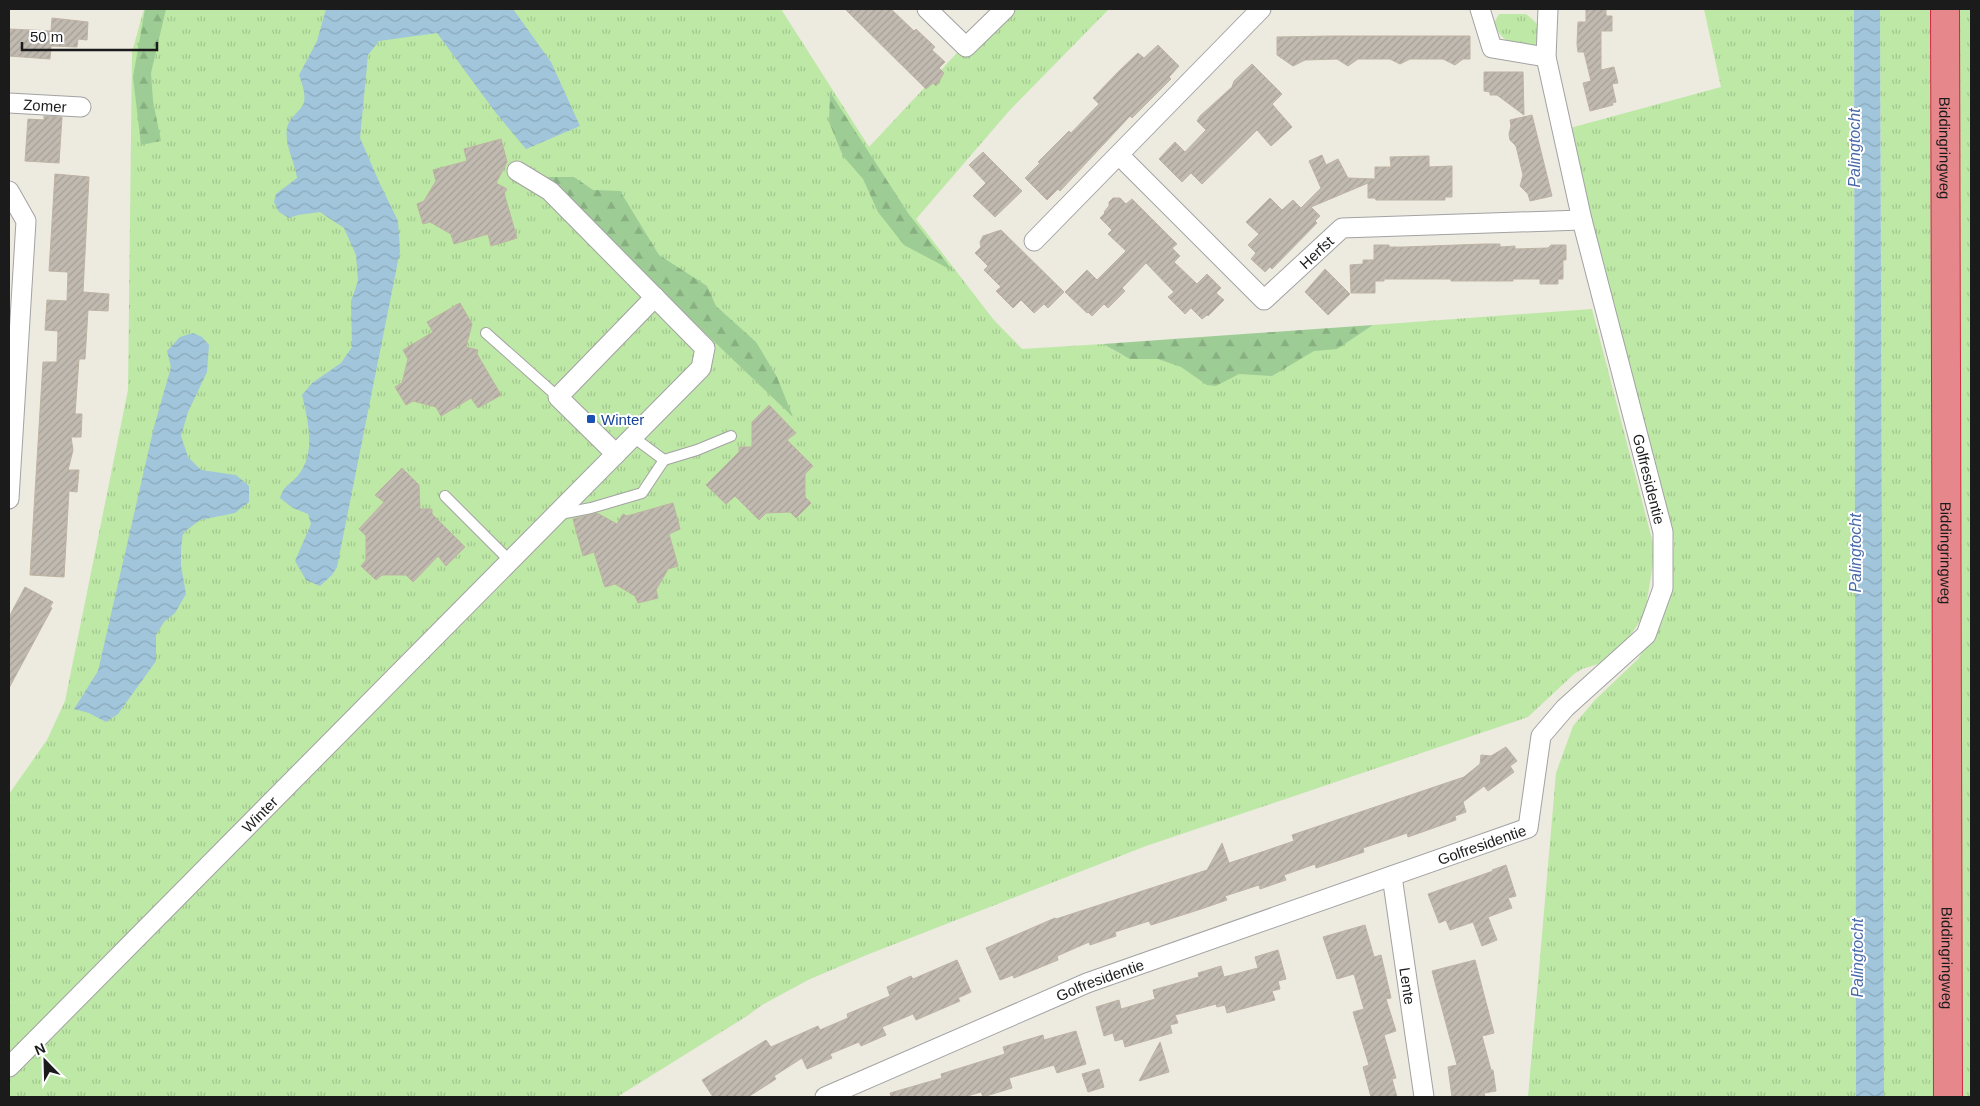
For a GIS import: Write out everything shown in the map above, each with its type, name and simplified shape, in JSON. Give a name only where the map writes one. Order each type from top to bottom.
[{"type":"highway","name":"Biddingringweg","points":[[1945,9],[1948,1097]]},
{"type":"street","points":[[927,9],[966,47],[1005,9]]},
{"type":"street","points":[[1034,240],[1261,9]]},
{"type":"street","points":[[1480,9],[1492,48],[1546,57]]},
{"type":"street","name":"Golfresidentie","points":[[824,1097],[1087,983],[1528,828],[1541,736],[1565,708],[1646,635],[1663,588],[1663,532],[1582,220],[1546,57],[1548,9]]},
{"type":"street","name":"Zomer","points":[[9,103],[81,107]]},
{"type":"street","name":"Herfst","points":[[1119,155],[1264,300],[1342,228],[1582,220]]},
{"type":"street","name":"Winter","points":[[9,1067],[700,368],[705,348],[550,191],[517,171]]},
{"type":"street","points":[[9,191],[17,221],[9,499]]},
{"type":"street","points":[[616,454],[558,397],[655,296]]},
{"type":"street","name":"Lente","points":[[1392,876],[1424,1097]]},
{"type":"lane","points":[[486,333],[558,397]]},
{"type":"lane","points":[[556,514],[591,508],[642,493],[664,460],[697,450],[731,436]]},
{"type":"lane","points":[[633,437],[664,460]]},
{"type":"lane","points":[[445,496],[510,561]]},
{"type":"green space","points":[[144,9],[781,9],[869,147],[998,9],[1109,9],[1009,111],[916,219],[993,319],[1022,349],[1103,344],[1122,355],[1351,339],[1373,325],[1592,309],[1655,551],[1645,613],[1625,644],[1598,664],[1582,669],[1574,674],[1528,717],[1146,846],[864,956],[808,980],[762,1005],[617,1097],[9,1097],[9,794],[47,740],[65,701],[128,390],[132,52]]},
{"type":"green space","points":[[145,9],[166,9],[151,73],[153,101],[161,141],[141,145],[133,77]]},
{"type":"green space","points":[[1704,9],[1854,9],[1856,1097],[1528,1097],[1556,773],[1573,726],[1595,700],[1638,659],[1663,618],[1671,581],[1674,541],[1627,365],[1570,128],[1721,87]]},
{"type":"green space","points":[[1880,9],[1933,9],[1939,1097],[1884,1097]]},
{"type":"green space","points":[[1953,9],[1971,9],[1971,1097],[1958,1097]]},
{"type":"green space","points":[[1499,14],[1526,14],[1531,18],[1540,28],[1539,48],[1517,45],[1506,40],[1494,23]]},
{"type":"green space","points":[[830,92],[908,213],[953,271],[904,245],[878,212],[863,179],[843,156],[829,122]]},
{"type":"green space","points":[[542,177],[574,177],[593,190],[620,191],[659,255],[707,286],[716,306],[756,342],[777,377],[793,417]]},
{"type":"green space","points":[[1373,325],[1337,349],[1314,351],[1272,376],[1239,374],[1216,386],[1207,385],[1181,367],[1158,359],[1130,359],[1103,344]]},
{"type":"water","points":[[326,9],[513,9],[551,62],[580,126],[526,149],[496,113],[437,33],[379,41],[368,55],[360,138],[398,221],[400,251],[337,567],[332,575],[320,586],[306,580],[295,561],[311,524],[308,514],[293,508],[280,498],[286,487],[299,474],[307,456],[309,436],[302,395],[312,383],[341,363],[352,347],[351,301],[358,281],[356,255],[344,228],[320,212],[289,218],[279,212],[274,202],[276,194],[297,178],[288,147],[287,128],[292,118],[303,105],[303,86],[299,75],[317,41]]},
{"type":"water","name":"Palingtocht","points":[[1854,9],[1880,9],[1884,1097],[1856,1097]]},
{"type":"water","points":[[193,333],[202,337],[209,345],[207,372],[188,412],[181,436],[188,457],[201,470],[236,475],[249,486],[249,502],[235,513],[200,520],[183,533],[181,566],[186,594],[175,613],[164,622],[156,635],[156,661],[118,714],[106,722],[89,713],[74,709],[98,671],[154,427],[171,367],[167,351],[180,337]]},
{"type":"building","points":[[845,9],[891,9],[914,31],[916,29],[935,47],[932,50],[945,62],[939,68],[944,73],[936,86],[933,83],[926,89]]},
{"type":"building","points":[[1586,9],[1606,9],[1606,16],[1612,16],[1612,31],[1601,31],[1601,70],[1614,67],[1618,83],[1612,84],[1616,102],[1612,103],[1613,105],[1590,111],[1583,83],[1591,81],[1584,52],[1578,52],[1577,44],[1578,22],[1586,22]]},
{"type":"building","points":[[52,18],[88,22],[87,40],[78,39],[77,47],[51,46],[50,59],[9,56],[9,29],[51,31]]},
{"type":"building","points":[[1470,36],[1470,59],[1463,59],[1455,65],[1443,59],[1410,59],[1400,64],[1390,59],[1358,59],[1348,66],[1337,59],[1305,60],[1293,66],[1277,55],[1277,37]]},
{"type":"building","points":[[1158,45],[1179,66],[1169,77],[1171,79],[1132,118],[1130,116],[1060,191],[1058,189],[1047,200],[1025,178],[1069,131],[1071,133],[1099,104],[1093,98],[1119,71],[1138,53],[1144,58]]},
{"type":"building","points":[[1252,64],[1282,94],[1272,104],[1292,127],[1271,146],[1257,130],[1202,184],[1191,173],[1182,182],[1159,159],[1175,142],[1185,152],[1206,130],[1197,121],[1200,116],[1232,87],[1234,81]]},
{"type":"building","points":[[1484,72],[1523,72],[1524,115],[1497,95],[1490,95],[1490,92],[1484,91]]},
{"type":"building","points":[[1532,115],[1552,196],[1530,201],[1528,194],[1520,186],[1523,175],[1516,146],[1510,140],[1509,134],[1510,120]]},
{"type":"building","points":[[44,116],[62,117],[59,163],[25,161],[28,119],[44,120]]},
{"type":"building","points":[[501,139],[507,162],[496,183],[507,189],[504,193],[517,238],[491,246],[488,234],[454,244],[451,234],[430,222],[423,224],[417,204],[424,201],[436,181],[433,170],[467,161],[464,149]]},
{"type":"building","points":[[983,152],[1022,191],[995,217],[973,196],[986,183],[969,165]]},
{"type":"building","points":[[1322,155],[1326,165],[1338,159],[1348,178],[1375,179],[1375,167],[1391,167],[1390,157],[1429,156],[1429,167],[1452,166],[1452,197],[1445,197],[1445,200],[1376,200],[1375,198],[1368,198],[1368,183],[1311,207],[1320,216],[1315,221],[1317,223],[1272,269],[1270,267],[1265,272],[1251,259],[1256,253],[1248,245],[1259,234],[1246,222],[1270,198],[1282,210],[1293,200],[1301,208],[1321,188],[1309,161]]},
{"type":"building","points":[[55,174],[89,177],[83,292],[109,294],[108,311],[88,310],[85,359],[79,359],[75,414],[82,414],[81,437],[71,437],[73,450],[68,470],[79,470],[77,492],[69,491],[64,577],[30,575],[43,362],[57,362],[58,331],[45,330],[47,300],[67,301],[68,272],[49,271]]},
{"type":"building","points":[[1113,198],[1120,198],[1126,204],[1132,199],[1177,244],[1172,248],[1180,256],[1174,262],[1197,284],[1207,274],[1221,288],[1216,293],[1224,300],[1208,316],[1202,319],[1191,308],[1185,314],[1168,297],[1174,292],[1146,263],[1122,288],[1125,291],[1108,308],[1104,304],[1092,316],[1065,292],[1087,270],[1097,280],[1126,251],[1108,234],[1112,230],[1100,218]]},
{"type":"building","points":[[1001,230],[1064,292],[1048,308],[1044,304],[1034,313],[1021,300],[1013,308],[996,291],[1001,287],[984,270],[988,266],[975,253],[981,247],[980,242],[983,236]]},
{"type":"building","points":[[1500,244],[1500,247],[1515,246],[1515,249],[1548,248],[1551,245],[1566,245],[1566,260],[1563,260],[1563,279],[1558,279],[1558,284],[1540,284],[1540,279],[1451,281],[1451,279],[1384,279],[1384,281],[1375,281],[1375,293],[1351,293],[1350,265],[1363,264],[1363,260],[1374,260],[1374,245],[1404,247]]},
{"type":"building","points":[[1325,269],[1350,294],[1328,315],[1305,292]]},
{"type":"building","points":[[460,303],[472,324],[466,347],[478,350],[477,354],[501,395],[478,408],[471,398],[441,416],[436,407],[413,401],[406,405],[395,387],[402,383],[408,359],[403,350],[433,332],[427,322]]},
{"type":"building","points":[[769,405],[796,433],[787,440],[813,466],[805,474],[805,497],[811,503],[796,518],[790,512],[766,513],[759,520],[735,496],[726,504],[706,485],[739,452],[739,447],[752,447],[752,422]]},
{"type":"building","points":[[402,468],[419,485],[420,509],[432,509],[432,514],[465,547],[446,566],[438,556],[413,582],[406,575],[382,575],[376,580],[361,566],[366,560],[366,536],[359,529],[384,502],[375,495]]},
{"type":"building","points":[[673,503],[680,529],[669,534],[678,566],[668,569],[656,590],[658,598],[638,603],[635,596],[615,584],[605,587],[594,552],[583,556],[573,519],[597,513],[617,524],[623,514],[627,516]]},
{"type":"building","points":[[25,587],[53,602],[50,607],[52,608],[9,688],[9,617]]},
{"type":"building","points":[[1506,747],[1517,761],[1510,766],[1514,772],[1488,791],[1484,786],[1463,802],[1466,812],[1455,816],[1456,820],[1408,837],[1407,833],[1363,848],[1364,852],[1316,868],[1315,864],[1284,875],[1286,880],[1260,889],[1259,885],[1225,896],[1227,900],[1201,909],[1151,925],[1149,921],[1115,932],[1116,936],[1090,945],[1089,942],[1057,956],[1058,960],[1014,978],[1013,975],[1000,980],[986,948],[1055,918],[1207,870],[1222,843],[1229,863],[1256,854],[1294,841],[1292,835],[1464,777],[1480,764],[1481,755],[1491,756]]},
{"type":"building","points":[[1506,865],[1516,896],[1508,898],[1512,908],[1488,917],[1497,940],[1482,946],[1473,922],[1450,930],[1446,920],[1439,923],[1428,894]]},
{"type":"building","points":[[1365,925],[1374,957],[1381,955],[1391,998],[1386,999],[1396,1031],[1384,1035],[1396,1078],[1392,1079],[1397,1097],[1371,1097],[1363,1067],[1369,1065],[1353,1012],[1364,1009],[1354,974],[1337,979],[1323,937]]},
{"type":"building","points":[[1278,950],[1286,979],[1278,981],[1280,989],[1272,991],[1275,1000],[1227,1013],[1225,1005],[1217,1007],[1216,1004],[1175,1015],[1178,1023],[1170,1025],[1172,1033],[1125,1047],[1123,1039],[1115,1041],[1113,1033],[1104,1036],[1096,1007],[1119,1000],[1121,1009],[1155,999],[1153,990],[1199,977],[1198,973],[1221,966],[1224,977],[1258,968],[1255,957]]},
{"type":"building","points":[[957,960],[971,992],[958,998],[960,1001],[916,1020],[913,1014],[882,1027],[886,1035],[861,1046],[859,1042],[830,1054],[832,1058],[807,1069],[802,1058],[774,1076],[776,1079],[748,1097],[713,1097],[702,1080],[766,1040],[771,1047],[818,1026],[820,1030],[848,1018],[847,1014],[890,996],[887,987],[911,976],[913,979]]},
{"type":"building","points":[[1475,960],[1494,1033],[1482,1036],[1491,1070],[1493,1070],[1496,1091],[1484,1093],[1485,1097],[1452,1097],[1448,1067],[1457,1065],[1432,971]]},
{"type":"building","points":[[1076,1031],[1086,1064],[1057,1073],[1054,1065],[1009,1078],[1012,1088],[983,1097],[981,1092],[964,1097],[891,1097],[890,1093],[942,1078],[941,1074],[1005,1054],[1003,1047],[1043,1035],[1044,1040]]},
{"type":"building","points":[[1160,1042],[1169,1072],[1139,1081]]},
{"type":"building","points":[[1099,1069],[1104,1087],[1088,1092],[1082,1074]]},
{"type":"place","name":"Winter","points":[[591,419]]}]
